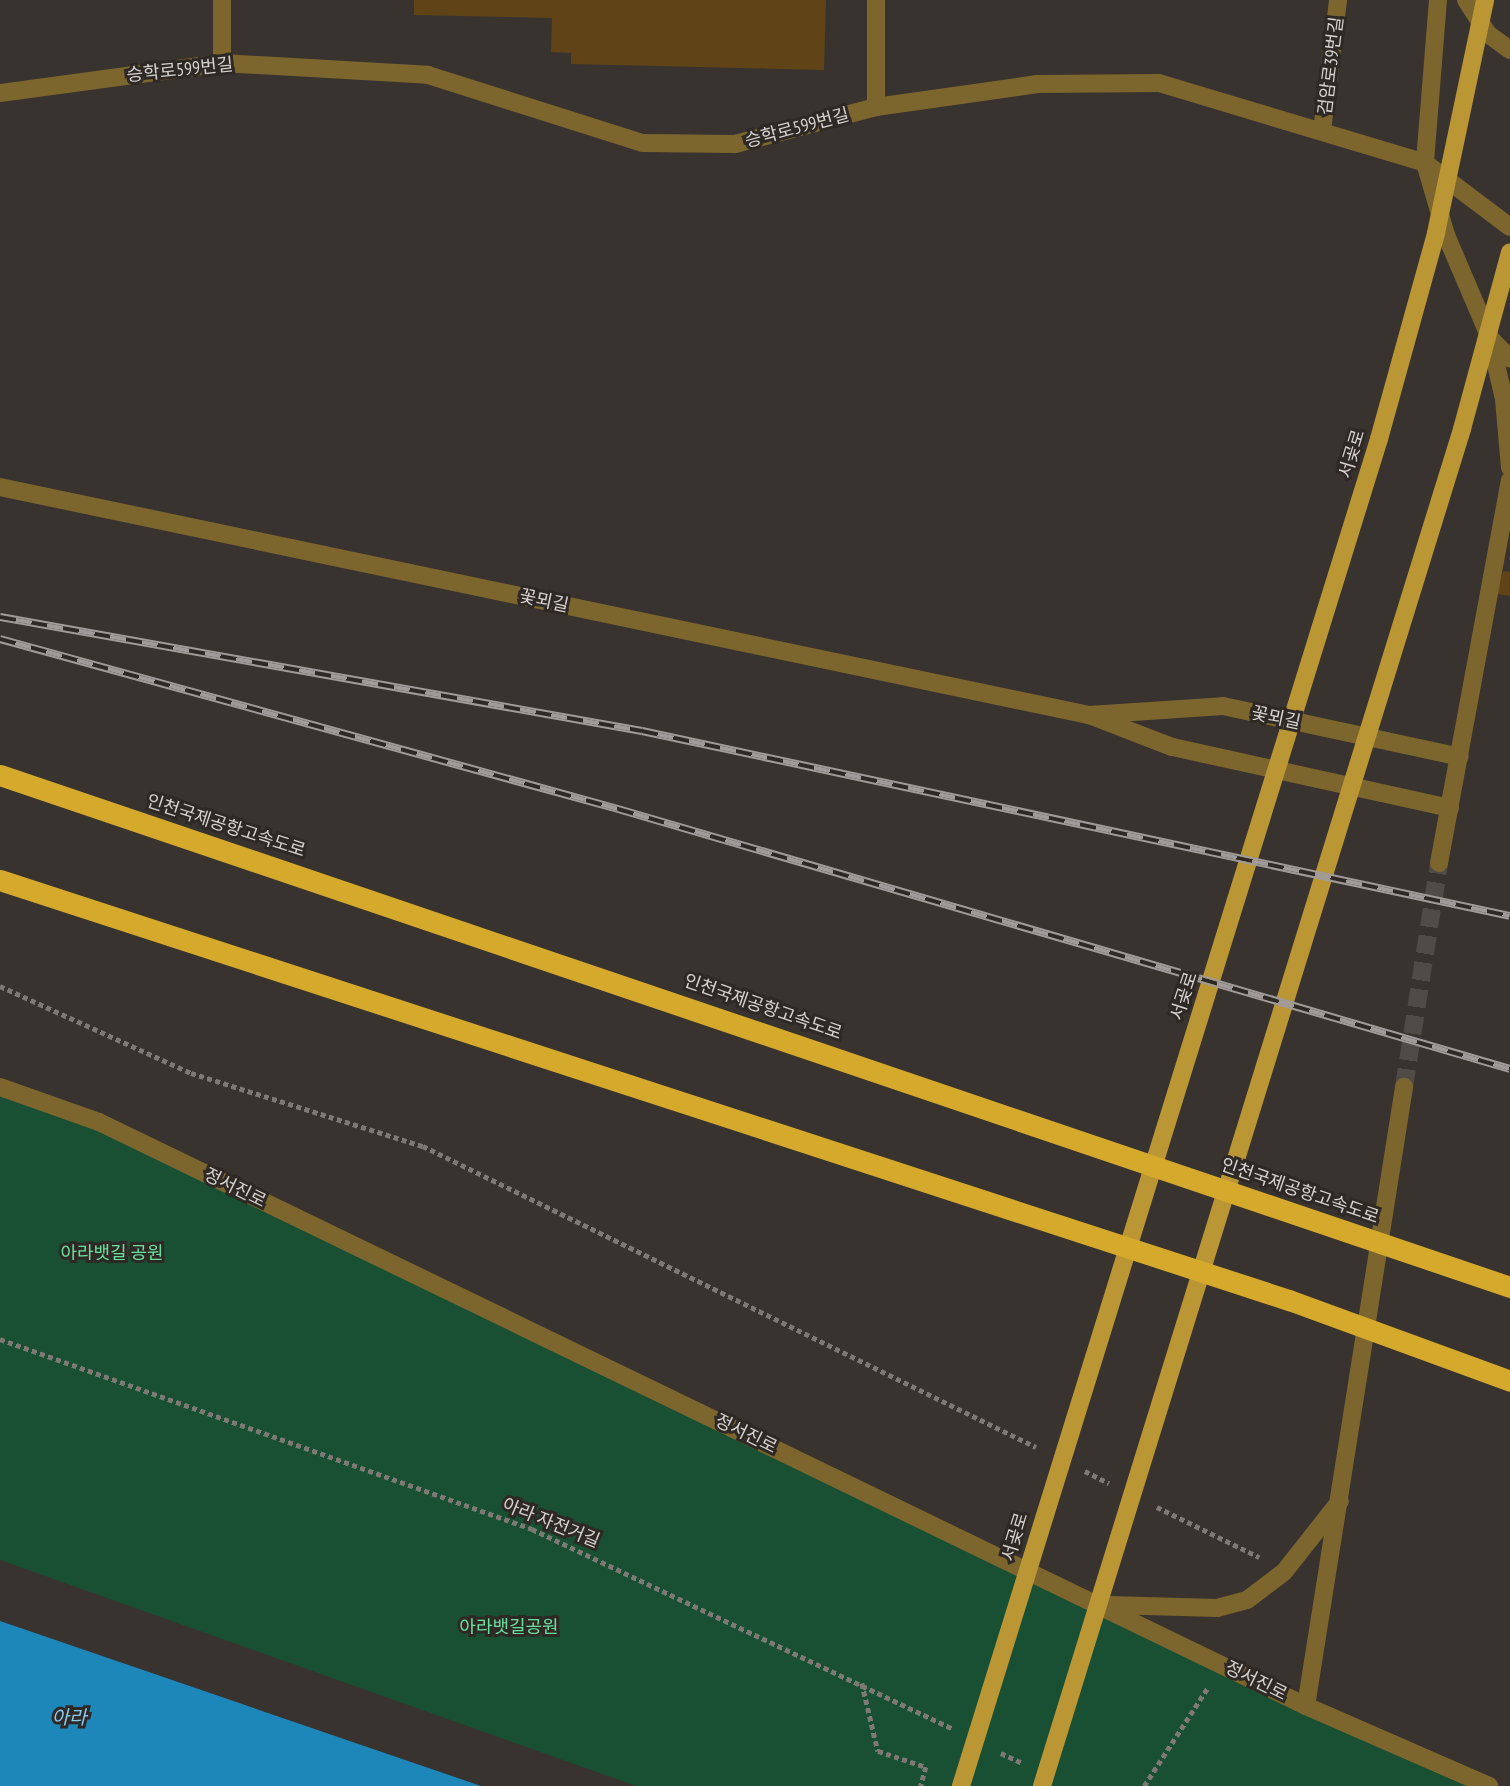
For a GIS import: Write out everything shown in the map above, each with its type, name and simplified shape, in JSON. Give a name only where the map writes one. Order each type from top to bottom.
[{"type":"highway","name":"인천국제공항고속도로","points":[[0,775],[1510,1287]]},
{"type":"highway","points":[[0,880],[1289,1300],[1510,1381]]},
{"type":"main road","name":"서곶로","points":[[961,1786],[1379,439],[1436,233],[1485,0]]},
{"type":"main road","points":[[1039,1778],[1459,439],[1510,252]]},
{"type":"street","points":[[222,0],[222,63]]},
{"type":"street","points":[[876,0],[876,107]]},
{"type":"street","name":"검암로39번길","points":[[1322,131],[1335,58],[1338,0]]},
{"type":"street","points":[[1438,0],[1424,163],[1446,235],[1490,338],[1504,399],[1510,468]]},
{"type":"street","points":[[1466,0],[1488,34],[1510,50]]},
{"type":"street","name":"승학로599번길","points":[[0,93],[222,63],[428,75],[643,142],[735,144],[876,107],[1037,84],[1159,83],[1424,163],[1510,227]]},
{"type":"street","points":[[1490,338],[1510,359]]},
{"type":"street","points":[[1439,863],[1510,481]]},
{"type":"street","name":"꽃뫼길","points":[[0,487],[1089,715],[1172,747],[1450,808]]},
{"type":"street","name":"꽃뫼길","points":[[1089,715],[1223,706],[1460,757]]},
{"type":"street","name":"정서진로","points":[[0,1087],[99,1122],[1306,1706],[1489,1786]]},
{"type":"street","points":[[1306,1706],[1341,1500],[1404,1087]]},
{"type":"street","points":[[1102,1605],[1217,1608],[1247,1600],[1284,1572],[1341,1500]]},
{"type":"path","points":[[0,986],[191,1073],[423,1146],[1046,1452]]},
{"type":"path","name":"아라 자전거길","points":[[0,1339],[532,1529],[862,1682],[967,1736]]},
{"type":"path","points":[[1071,1464],[1121,1489]]},
{"type":"path","points":[[1146,1501],[1284,1572]]},
{"type":"path","points":[[1144,1786],[1222,1664]]},
{"type":"path","points":[[862,1682],[878,1751],[926,1767],[920,1786]]},
{"type":"path","points":[[990,1747],[1039,1778]]},
{"type":"green space","points":[[0,1087],[99,1122],[1486,1786],[636,1786],[0,1560]]},
{"type":"water","name":"아라","points":[[0,1621],[481,1786],[0,1786]]},
{"type":"building","points":[[414,0],[826,0],[824,70],[571,64],[571,53],[551,52],[552,18],[414,15]]},
{"type":"building","points":[[1503,571],[1510,572],[1510,596],[1497,594]]},
{"type":"tunnel","points":[[1404,1087],[1439,863]]},
{"type":"railway","points":[[0,617],[642,731],[1510,916]]},
{"type":"railway","points":[[0,639],[618,809],[1510,1069]]},
{"type":"park label","name":"아라뱃길 공원","points":[[112,1253]]},
{"type":"park label","name":"아라뱃길공원","points":[[509,1627]]}]
